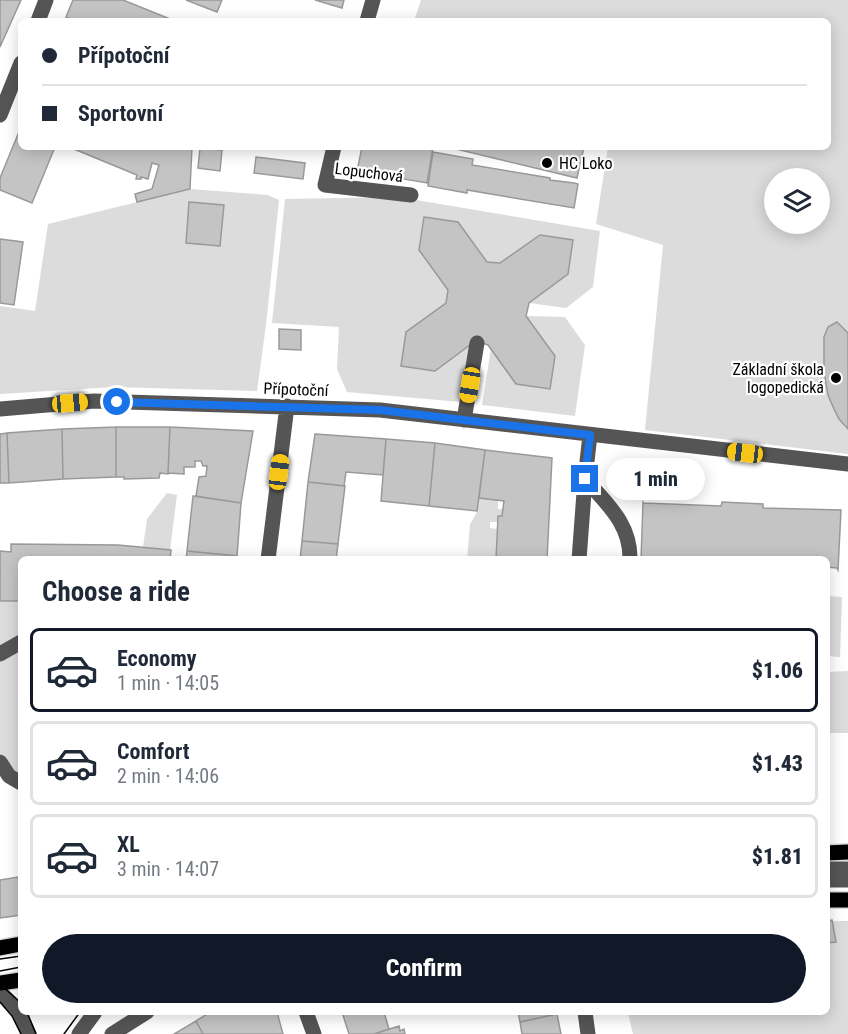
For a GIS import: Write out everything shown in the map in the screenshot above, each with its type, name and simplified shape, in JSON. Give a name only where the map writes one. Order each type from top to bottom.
[{"type":"main road","points":[[830,853],[848,852]]},
{"type":"main road","points":[[830,900],[848,900]]},
{"type":"main road","points":[[0,948],[18,945]]},
{"type":"main road","points":[[0,983],[18,980]]},
{"type":"street","points":[[39,18],[46,0]]},
{"type":"street","points":[[368,18],[373,0]]},
{"type":"street","points":[[0,115],[18,70]]},
{"type":"street","name":"Lopuchová","points":[[333,150],[325,184],[411,195]]},
{"type":"street","points":[[469,420],[481,343]]},
{"type":"street","name":"Přípotoční","points":[[0,409],[94,401],[380,410],[848,465]]},
{"type":"street","points":[[268,556],[287,406]]},
{"type":"street","points":[[579,556],[590,435]]},
{"type":"street","points":[[585,479],[622,522],[630,544],[630,556]]},
{"type":"street","points":[[0,654],[18,644]]},
{"type":"street","points":[[0,762],[9,776],[18,781]]},
{"type":"street","points":[[830,869],[848,868]]},
{"type":"street","points":[[830,880],[848,880]]},
{"type":"street","points":[[0,992],[18,1011]]},
{"type":"street","points":[[20,1015],[29,1034]]},
{"type":"street","points":[[79,1034],[93,1015]]},
{"type":"street","points":[[112,1034],[142,1015]]},
{"type":"street","points":[[307,1015],[314,1034]]},
{"type":"street","points":[[585,1015],[588,1034]]},
{"type":"shaded area","points":[[421,0],[848,0],[848,454],[645,430],[663,245],[596,224],[608,150],[831,150],[831,18],[415,18]]},
{"type":"shaded area","points":[[190,189],[268,195],[279,200],[257,391],[114,387],[0,394],[0,306],[35,311],[48,224]],"holes":[[[190,202],[224,205],[220,246],[186,242]]]},
{"type":"shaded area","points":[[398,197],[600,231],[593,287],[566,308],[529,303],[568,274],[573,240],[540,235],[500,263],[487,262],[458,222],[424,217],[419,250],[448,290],[446,303],[401,365],[435,371],[470,345],[461,402],[347,392],[337,369],[339,327],[272,323],[285,199]]},
{"type":"shaded area","points":[[526,316],[565,317],[585,345],[575,416],[482,405],[491,348],[550,389],[555,356]]},
{"type":"shaded area","points":[[167,493],[177,495],[170,550],[143,547],[147,519]]},
{"type":"shaded area","points":[[479,498],[498,500],[498,509],[502,509],[502,516],[498,516],[497,522],[490,522],[490,528],[497,529],[496,556],[467,556],[470,524],[476,514]]},
{"type":"shaded area","points":[[830,596],[842,597],[840,657],[830,656]]},
{"type":"shaded area","points":[[0,600],[18,600],[18,773],[0,754]]},
{"type":"shaded area","points":[[848,671],[848,733],[830,733],[830,672]]},
{"type":"shaded area","points":[[830,921],[848,921],[848,1034],[633,1034],[628,1015],[830,1015]]},
{"type":"building","points":[[0,0],[21,0],[0,47]]},
{"type":"building","points":[[73,0],[123,0],[168,18],[68,18],[66,17]]},
{"type":"building","points":[[186,0],[222,0],[217,12]]},
{"type":"building","points":[[315,0],[344,0],[342,8]]},
{"type":"building","points":[[18,134],[18,150],[54,150],[32,203],[0,190],[0,178]]},
{"type":"building","points":[[76,150],[192,150],[190,189],[137,202],[135,194],[152,189],[159,165],[152,163],[148,179],[141,177],[141,179],[136,179],[137,175]]},
{"type":"building","points":[[200,150],[222,150],[220,171],[198,168]]},
{"type":"building","points":[[361,150],[432,150],[427,183],[357,171]]},
{"type":"building","name":"HC Loko","points":[[460,150],[583,150],[577,178]]},
{"type":"building","points":[[433,152],[473,159],[472,165],[578,184],[574,208],[467,190],[467,193],[428,186]]},
{"type":"building","points":[[256,157],[305,163],[303,179],[254,173]]},
{"type":"building","points":[[189,202],[224,205],[220,246],[186,243]]},
{"type":"building","points":[[424,217],[458,222],[487,262],[500,263],[540,235],[573,240],[568,274],[529,303],[526,316],[555,356],[550,389],[516,384],[488,345],[474,342],[435,371],[401,366],[406,332],[446,303],[448,290],[419,250]]},
{"type":"building","points":[[0,239],[23,242],[14,305],[0,303]]},
{"type":"building","name":"Základní škola logopedická","points":[[837,322],[848,333],[848,429],[839,419],[828,395],[824,372],[824,337],[828,327]]},
{"type":"building","points":[[279,329],[301,330],[301,350],[279,349]]},
{"type":"building","points":[[116,427],[116,477],[63,479],[62,429]]},
{"type":"building","points":[[116,427],[170,427],[168,474],[160,473],[159,478],[124,479],[124,477],[116,477]]},
{"type":"building","points":[[170,427],[253,431],[241,503],[196,496],[199,477],[206,476],[207,466],[203,466],[201,461],[195,461],[195,467],[184,467],[184,474],[168,473]]},
{"type":"building","points":[[62,429],[63,479],[9,483],[7,433]]},
{"type":"building","points":[[7,433],[9,483],[0,483],[0,434]]},
{"type":"building","points":[[315,434],[386,439],[383,475],[346,472],[344,486],[308,482]]},
{"type":"building","points":[[386,439],[435,443],[429,506],[381,501]]},
{"type":"building","points":[[435,443],[485,450],[477,511],[429,506]]},
{"type":"building","points":[[485,450],[552,458],[547,556],[496,556],[498,516],[502,516],[504,501],[479,498]]},
{"type":"building","points":[[308,482],[345,486],[338,544],[302,541]]},
{"type":"building","points":[[193,496],[241,503],[237,556],[187,551]]},
{"type":"building","points":[[643,502],[721,506],[722,502],[763,504],[763,508],[841,510],[838,570],[830,567],[830,556],[641,556]]},
{"type":"building","points":[[302,541],[338,544],[336,556],[300,556]]},
{"type":"building","points":[[11,544],[118,545],[171,550],[170,556],[18,556],[18,601],[0,601],[0,551],[11,552]]},
{"type":"building","points":[[187,551],[237,556],[186,556]]},
{"type":"building","points":[[18,877],[18,915],[0,918],[0,880]]},
{"type":"building","points":[[830,920],[832,920],[836,942],[830,943]]},
{"type":"building","points":[[205,1015],[278,1015],[283,1034],[203,1034],[196,1021]]},
{"type":"building","points":[[343,1015],[385,1015],[389,1029],[374,1034],[349,1034]]},
{"type":"building","points":[[519,1015],[552,1015],[520,1022]]},
{"type":"building","points":[[557,1015],[561,1034],[522,1034],[520,1022]]},
{"type":"building","points":[[196,1021],[203,1034],[174,1034]]},
{"type":"building","points":[[399,1026],[400,1031],[404,1029],[405,1034],[374,1034]]},
{"type":"tram line","points":[[0,959],[18,956]]},
{"type":"tram line","points":[[0,971],[18,968]]},
{"type":"tram line","points":[[0,984],[18,1000]]},
{"type":"tram line","points":[[0,1002],[12,1016],[21,1034]]},
{"type":"tram line","points":[[28,1015],[36,1034]]},
{"type":"tram line","points":[[64,1034],[78,1015]]},
{"type":"place","name":"HC Loko","points":[[547,163]]},
{"type":"place","name":"Základní škola logopedická","points":[[836,378]]},
{"type":"route","points":[[117,402],[380,410],[590,435],[585,479]]}]
